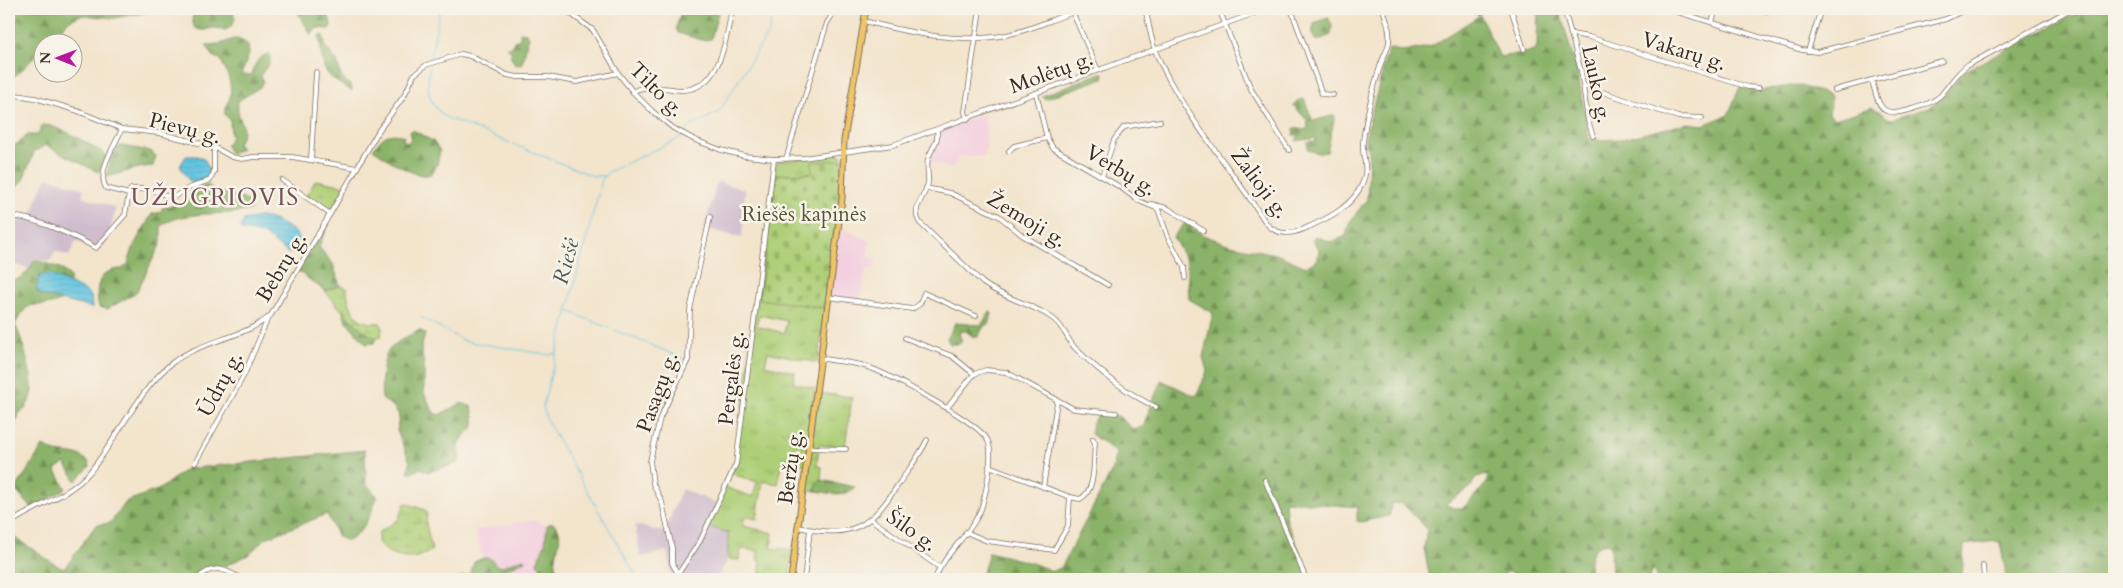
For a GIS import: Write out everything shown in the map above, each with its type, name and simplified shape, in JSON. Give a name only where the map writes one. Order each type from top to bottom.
[{"type":"main road","name":"Beržų g.","points":[[791,579],[843,192],[844,140],[866,9]]},
{"type":"street","name":"Tilto g.","points":[[564,9],[582,20],[593,30],[618,73],[652,111],[685,135],[730,153],[774,159],[844,152]]},
{"type":"street","points":[[634,92],[644,88],[684,90],[704,82],[711,76],[717,66],[732,9]]},
{"type":"street","points":[[786,159],[827,23],[836,9]]},
{"type":"street","points":[[967,119],[965,112],[980,9]]},
{"type":"street","name":"Žalioji g.","points":[[1145,9],[1155,50],[1180,100],[1266,223],[1277,232],[1293,233],[1325,219],[1344,206],[1355,196],[1363,181],[1366,165],[1363,142],[1380,65],[1389,44],[1389,31],[1383,9]]},
{"type":"street","points":[[1219,9],[1251,89],[1289,150]]},
{"type":"street","name":"Molėtų g.","points":[[844,152],[893,145],[1266,9]]},
{"type":"street","points":[[1291,9],[1322,94],[1333,95]]},
{"type":"street","points":[[1511,9],[1524,49]]},
{"type":"street","name":"Lauko g.","points":[[1564,9],[1584,86],[1588,121],[1593,136]]},
{"type":"street","points":[[1668,9],[1808,51],[1824,52],[1957,14],[1966,9]]},
{"type":"street","points":[[1712,22],[1716,9]]},
{"type":"street","points":[[1808,51],[1821,9]]},
{"type":"street","points":[[1954,9],[1957,14]]},
{"type":"street","points":[[1872,81],[1878,100],[1890,114],[1898,114],[1931,103],[1945,90],[1958,72],[1968,65],[2071,9]]},
{"type":"street","points":[[864,21],[938,36],[976,37],[1006,35],[1071,11],[1098,70]]},
{"type":"street","name":"Vakarų g.","points":[[1572,34],[1589,37],[1748,87],[1759,88]]},
{"type":"street","name":"Bebrų g.","points":[[9,524],[67,490],[88,473],[155,380],[171,363],[184,354],[268,318],[379,130],[404,96],[414,75],[426,65],[445,58],[465,54],[507,74],[518,77],[548,77],[577,82],[618,73]]},
{"type":"street","points":[[1835,90],[1942,61]]},
{"type":"street","points":[[311,160],[316,72]]},
{"type":"street","points":[[1584,86],[1678,117],[1702,118]]},
{"type":"street","points":[[1009,151],[1014,146],[1047,138],[1036,93]]},
{"type":"street","name":"Pievų g.","points":[[9,94],[35,98],[75,110],[122,129],[159,133],[214,147],[232,158],[286,156],[357,168]]},
{"type":"street","points":[[1102,176],[1114,140],[1124,128],[1152,121],[1160,121]]},
{"type":"street","points":[[122,129],[102,179],[106,188],[129,194]]},
{"type":"street","points":[[937,130],[936,145],[928,160],[926,188],[916,210],[916,217],[954,258],[994,291],[1051,317],[1059,323],[1074,347],[1125,391],[1156,407]]},
{"type":"street","name":"Verbų g.","points":[[1047,138],[1053,148],[1158,209],[1168,237],[1184,267],[1186,278]]},
{"type":"street","points":[[9,216],[27,220],[99,248],[125,215],[131,189],[150,189],[172,198],[189,188],[210,180],[214,172],[214,147]]},
{"type":"street","name":"Pergalės g.","points":[[678,574],[700,541],[732,474],[738,454],[746,371],[774,159]]},
{"type":"street","points":[[282,180],[330,214]]},
{"type":"street","name":"Žemoji g.","points":[[926,188],[950,193],[1000,216],[1022,235],[1108,285]]},
{"type":"street","points":[[1147,204],[1167,208],[1204,231]]},
{"type":"street","name":"Pasagų g.","points":[[678,574],[672,562],[672,548],[662,502],[653,484],[650,461],[660,418],[688,360],[690,310],[710,217]]},
{"type":"street","points":[[828,297],[912,308],[920,304],[924,293],[976,316]]},
{"type":"street","name":"Ūdrų g.","points":[[195,463],[244,375],[268,318]]},
{"type":"street","points":[[905,338],[952,356],[974,374]]},
{"type":"street","points":[[820,358],[871,368],[947,408],[986,436],[990,446],[989,466],[982,507],[939,568]]},
{"type":"street","points":[[947,408],[974,374],[986,370],[1003,372],[1074,410],[1116,413]]},
{"type":"street","points":[[1043,487],[1057,402]]},
{"type":"street","points":[[989,466],[1070,497],[1083,498],[1089,490],[1093,439]]},
{"type":"street","points":[[872,520],[887,502],[928,440]]},
{"type":"street","points":[[808,448],[846,449]]},
{"type":"street","points":[[1265,480],[1306,579]]},
{"type":"street","points":[[966,532],[987,541],[1054,550],[1068,526],[1070,497]]},
{"type":"street","name":"Šilo g.","points":[[798,527],[810,530],[845,531],[872,520],[939,568],[935,579]]},
{"type":"street","points":[[804,579],[810,530]]},
{"type":"street","points":[[1983,566],[1984,579]]},
{"type":"street","points":[[197,579],[205,571],[211,569],[225,570],[242,579]]},
{"type":"street","points":[[664,579],[678,574],[691,579]]},
{"type":"shaded area","points":[[983,115],[987,133],[985,157],[959,156],[952,169],[929,161],[938,143],[939,130]]},
{"type":"shaded area","points":[[47,177],[84,189],[82,196],[116,208],[107,242],[97,251],[76,241],[69,256],[55,251],[50,261],[35,260],[30,269],[9,263],[9,215],[31,218],[38,195]]},
{"type":"shaded area","points":[[717,182],[745,189],[742,238],[704,228]]},
{"type":"shaded area","points":[[840,227],[870,241],[867,256],[876,260],[873,270],[866,268],[860,302],[829,298]]},
{"type":"shaded area","points":[[682,489],[717,504],[728,532],[728,559],[717,579],[692,579],[682,573],[671,574],[667,551],[640,557],[635,525],[664,532]]},
{"type":"shaded area","points":[[533,520],[547,525],[545,544],[537,558],[546,579],[496,579],[496,573],[523,563],[523,558],[504,566],[496,565],[490,558],[483,558],[474,530]]},
{"type":"green space","points":[[9,9],[169,9],[114,18],[81,15],[70,20],[57,32],[32,32],[32,59],[9,80]]},
{"type":"green space","points":[[204,9],[232,9],[235,19],[231,27],[225,30],[216,28],[198,29],[194,27],[192,18],[194,14]]},
{"type":"green space","points":[[296,9],[328,11],[331,25],[329,29],[317,28],[311,35]]},
{"type":"green space","points":[[682,9],[719,9],[711,39],[702,40],[678,33],[676,28]]},
{"type":"green space","points":[[1538,9],[1559,9],[1577,71],[1589,138],[1593,140],[1622,139],[1688,123],[1703,125],[1728,115],[1740,87],[1757,91],[1797,85],[1830,95],[1829,114],[1835,119],[1873,107],[1888,118],[1893,119],[1929,107],[1943,97],[1963,72],[2085,9],[2114,9],[2114,579],[2007,579],[2000,543],[1997,541],[1964,545],[1962,579],[1657,579],[1652,567],[1649,579],[1612,579],[1611,546],[1607,543],[1596,548],[1591,556],[1590,579],[1516,579],[1516,574],[1508,572],[1505,573],[1504,579],[1430,579],[1424,548],[1427,529],[1403,504],[1392,503],[1389,516],[1361,522],[1357,521],[1357,507],[1285,501],[1287,522],[1312,579],[981,579],[989,552],[1032,563],[1052,571],[1061,568],[1114,467],[1116,452],[1091,434],[1092,424],[1098,414],[1118,416],[1133,429],[1143,427],[1161,380],[1195,396],[1197,395],[1207,371],[1203,357],[1213,313],[1189,299],[1187,262],[1173,237],[1185,223],[1203,235],[1230,245],[1276,254],[1306,267],[1318,259],[1319,248],[1312,240],[1315,236],[1331,242],[1346,236],[1349,223],[1367,199],[1369,157],[1365,138],[1388,50],[1404,52],[1432,46],[1480,15],[1500,57],[1535,51],[1537,46]],"holes":[[[1488,474],[1486,484],[1463,508],[1453,508],[1445,504],[1470,488],[1476,477]]]},
{"type":"green space","points":[[1328,17],[1332,26],[1331,35],[1316,41],[1312,34],[1314,24]]},
{"type":"green space","points":[[520,32],[527,33],[529,38],[523,61],[521,64],[515,65],[510,55],[512,53],[507,47],[512,46],[514,41],[520,39]]},
{"type":"green space","points":[[323,35],[326,48],[337,61],[341,77],[351,86],[352,91],[333,79],[325,69],[319,36]]},
{"type":"green space","points":[[240,39],[248,45],[249,54],[241,75],[252,75],[257,61],[269,53],[270,60],[261,75],[263,81],[260,87],[238,101],[238,111],[243,129],[238,144],[241,149],[231,154],[226,146],[231,137],[230,120],[225,115],[231,92],[230,82],[220,59],[214,57],[206,45],[220,44]]},
{"type":"green space","points":[[1104,73],[1103,78],[1045,99],[1042,96]]},
{"type":"green space","points":[[1304,99],[1313,121],[1335,115],[1327,152],[1318,153],[1308,150],[1307,142],[1316,141],[1316,138],[1296,141],[1299,135],[1293,135],[1294,128],[1306,130],[1308,127],[1307,120],[1293,105],[1297,101]]},
{"type":"green space","points":[[42,125],[64,131],[102,152],[106,156],[104,167],[98,172],[45,145],[39,150],[35,150],[22,182],[17,186],[9,215],[9,150],[28,135],[38,135]]},
{"type":"green space","points":[[413,130],[434,142],[440,151],[436,168],[427,175],[419,175],[402,168],[373,149],[383,138],[394,134],[404,136],[403,140],[408,143],[411,138],[410,131]]},
{"type":"green space","points":[[118,147],[151,151],[156,156],[153,166],[106,177],[112,157]]},
{"type":"green space","points":[[840,154],[843,160],[812,173],[776,175],[759,298],[825,308],[818,363],[768,352],[765,365],[795,372],[793,383],[815,388],[805,465],[783,461],[778,484],[763,481],[757,519],[745,516],[743,526],[773,533],[771,548],[793,550],[789,579],[759,579],[761,560],[757,560],[758,551],[741,549],[739,560],[728,559],[728,533],[708,526],[725,487],[753,497],[757,482],[732,474],[735,467],[775,165],[780,161]],"holes":[[[759,315],[787,321],[784,333],[756,326]]]},
{"type":"green space","name":"Riešės kapinės","points":[[843,160],[825,308],[759,299],[776,175],[812,173],[812,162]]},
{"type":"green space","points":[[316,180],[345,186],[330,211],[306,196]]},
{"type":"green space","points":[[208,185],[217,192],[230,194],[248,201],[251,205],[250,210],[192,215],[181,217],[161,226],[161,243],[136,293],[107,309],[99,307],[97,293],[100,280],[108,272],[122,269],[128,264],[134,245],[152,214],[161,212],[162,208],[184,202],[192,197],[193,190]]},
{"type":"green space","points":[[327,221],[329,222],[319,247],[333,264],[340,286],[325,291],[298,271]]},
{"type":"green space","points":[[35,260],[60,268],[70,276],[70,282],[61,279],[36,290],[41,295],[62,300],[46,305],[30,306],[25,309],[15,325],[26,358],[32,391],[25,409],[19,413],[18,419],[9,433],[9,281],[25,275]]},
{"type":"green space","points":[[340,286],[347,288],[351,307],[359,319],[380,323],[382,327],[381,337],[377,338],[362,330],[325,291]]},
{"type":"green space","points":[[342,310],[361,328],[377,338],[374,343],[366,344],[346,321]]},
{"type":"green space","points":[[990,312],[992,313],[990,323],[984,326],[978,337],[972,336],[966,331],[961,331],[959,334],[962,341],[958,344],[950,344],[947,339],[955,323],[981,325]]},
{"type":"green space","points":[[420,330],[425,334],[421,349],[424,365],[424,393],[434,413],[439,415],[462,403],[472,407],[474,426],[460,443],[458,463],[428,472],[420,468],[411,474],[408,473],[410,462],[397,431],[399,415],[393,406],[383,400],[382,397],[383,368],[388,351],[402,339]]},
{"type":"green space","points":[[817,393],[852,397],[845,447],[819,445],[817,466],[822,467],[821,480],[817,483],[815,491],[804,490]]},
{"type":"green space","points":[[43,446],[56,452],[79,455],[88,461],[90,466],[76,481],[65,463],[55,469],[66,489],[32,508],[15,490]]},
{"type":"green space","points":[[365,450],[366,484],[377,496],[370,516],[362,529],[347,541],[338,537],[327,514],[266,538],[248,555],[221,568],[202,568],[193,579],[9,579],[9,534],[61,568],[65,568],[96,525],[110,523],[127,501],[160,489],[186,469]]},
{"type":"green space","points":[[821,480],[855,487],[841,494],[815,491],[817,483]]},
{"type":"green space","points":[[405,503],[425,510],[427,513],[426,524],[432,550],[418,557],[403,558],[396,556],[389,553],[378,542],[379,532],[398,520]]},
{"type":"green space","points":[[552,523],[557,527],[559,533],[556,571],[559,579],[546,579],[537,562],[545,544],[547,525]]},
{"type":"green space","points":[[483,558],[490,558],[500,567],[524,558],[525,561],[496,573],[496,579],[456,579],[470,574],[474,562]]},
{"type":"water","points":[[186,156],[197,156],[205,160],[209,172],[206,180],[196,184],[190,182],[180,166]]},
{"type":"water","points":[[259,217],[271,219],[295,232],[302,242],[299,251],[288,253],[263,234],[241,230],[244,220]]},
{"type":"water","points":[[50,274],[87,292],[91,296],[92,308],[41,295],[36,289],[40,275]]},
{"type":"waterway","points":[[430,60],[440,9]]},
{"type":"waterway","name":"Riešė","points":[[686,132],[689,127],[719,112],[770,30],[771,9]]},
{"type":"waterway","points":[[430,66],[429,94],[434,106],[445,117],[593,176],[603,176]]},
{"type":"waterway","name":"Riešė","points":[[638,579],[546,419],[543,405],[602,179],[608,172],[684,136]]},
{"type":"waterway","points":[[568,311],[685,359]]},
{"type":"waterway","points":[[421,317],[464,341],[550,355],[557,353]]},
{"type":"district","name":"UŽUGRIOVIS","points":[[215,197]]}]
